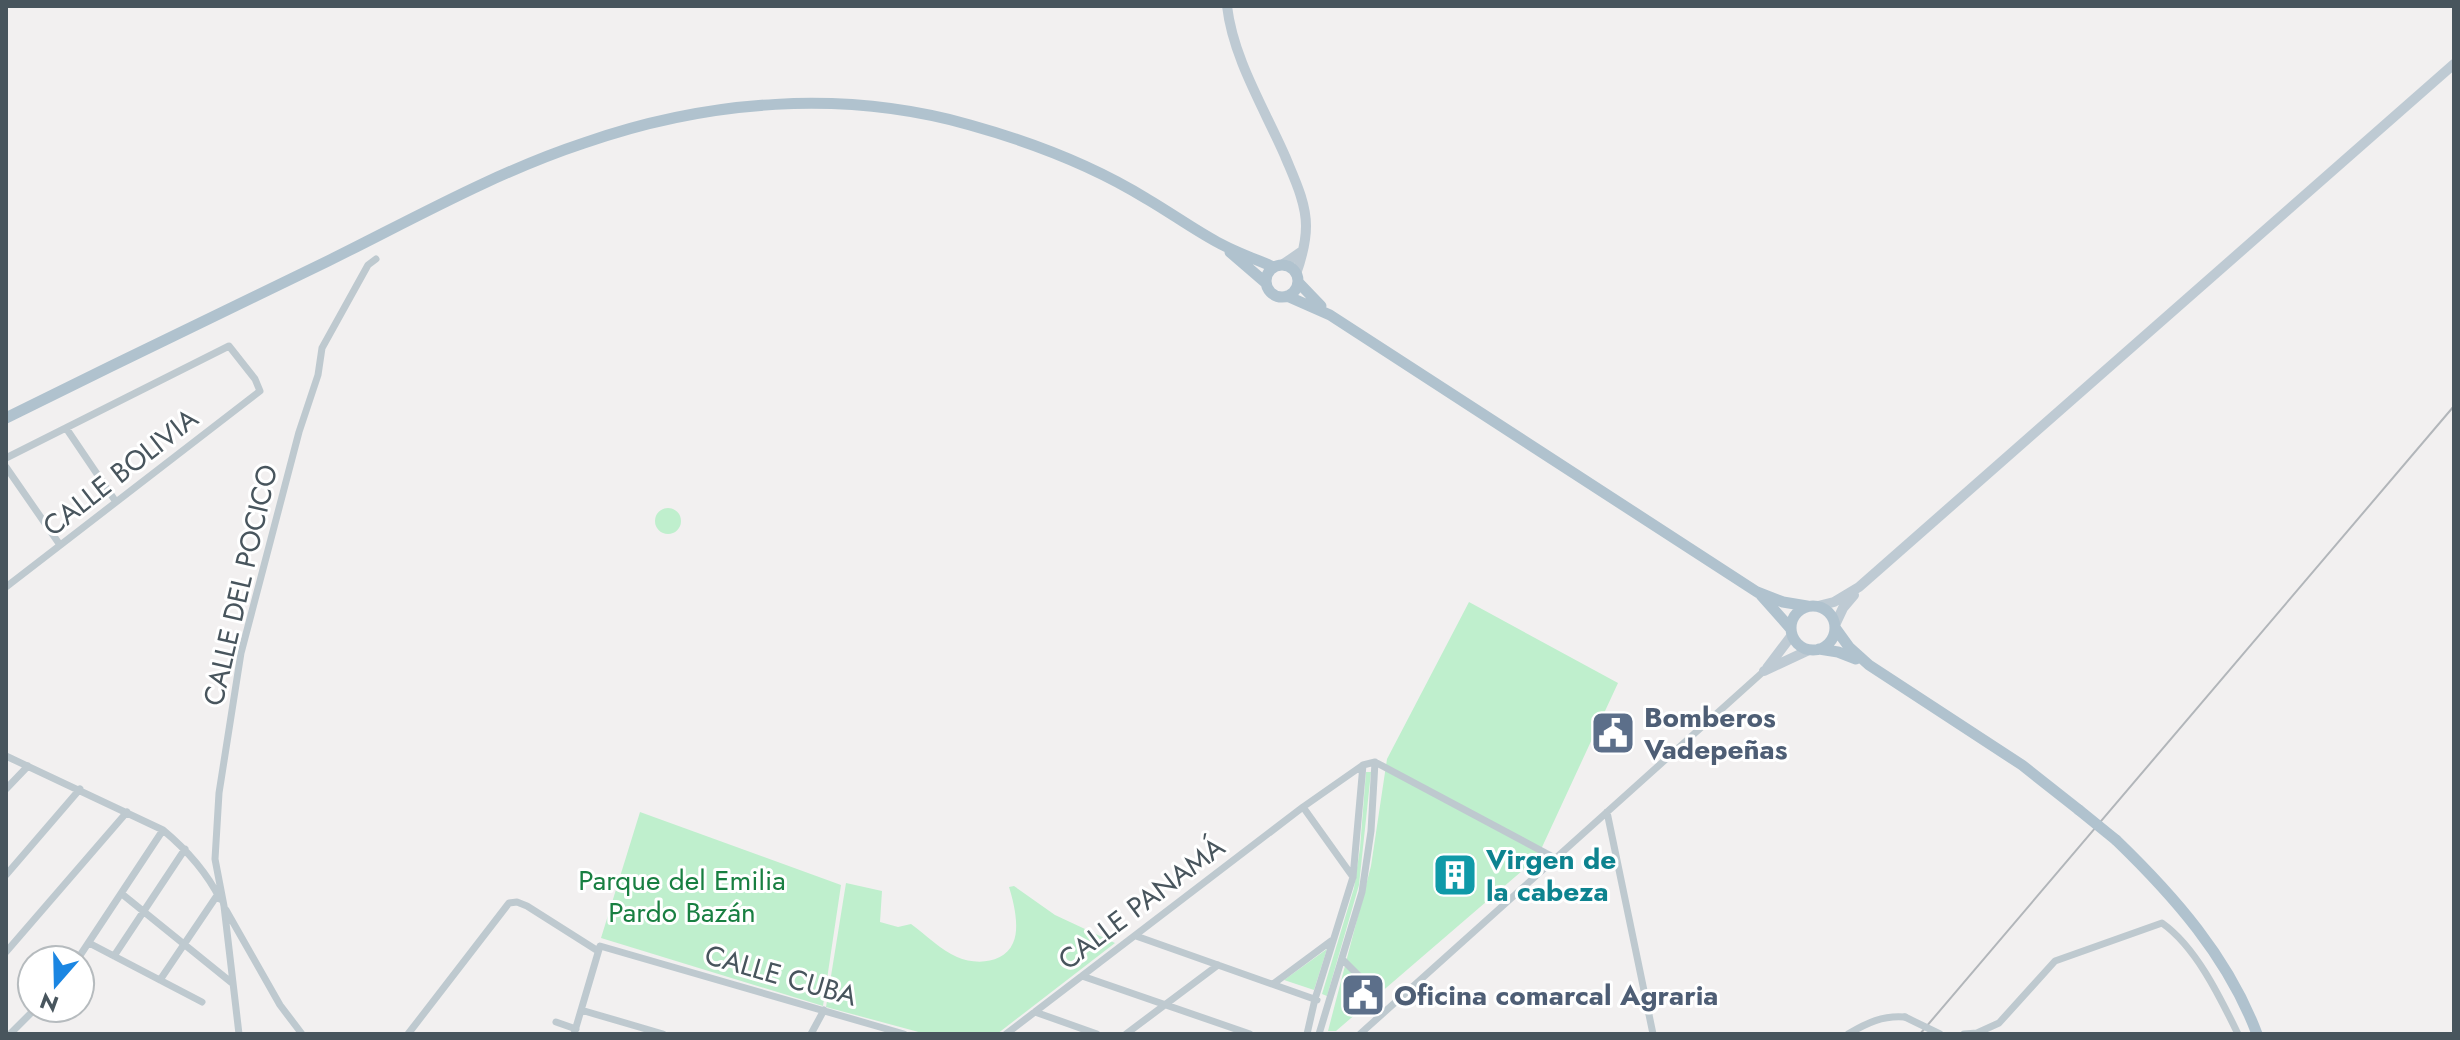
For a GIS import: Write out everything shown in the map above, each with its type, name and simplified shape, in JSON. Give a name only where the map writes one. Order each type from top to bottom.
[{"type":"main road","points":[[1227,6],[1231,31],[1243,64],[1302,201],[1306,223],[1294,291],[1287,296]]},
{"type":"main road","points":[[1764,671],[1791,632],[1795,615],[1812,606],[1834,602],[1859,587],[2454,64]]},
{"type":"main road","points":[[7,417],[470,191],[581,144],[649,123],[719,109],[775,104],[843,105],[905,111],[967,124],[1026,142],[1081,164],[1146,198],[1220,244],[1266,283],[1273,295],[1287,296],[1330,315],[1757,592],[1783,602],[1812,606],[1830,613],[1849,647],[1869,665],[2022,765],[2116,840],[2157,880],[2217,956],[2250,1015],[2257,1034]]},
{"type":"main road","points":[[1220,244],[1290,268],[1330,315]]},
{"type":"main road","points":[[1266,283],[1267,274],[1301,252]]},
{"type":"main road","points":[[1764,671],[1831,642],[1843,608],[1859,587]]},
{"type":"main road","points":[[1757,592],[1791,632],[1798,645],[1838,652],[1869,665]]},
{"type":"street","name":"CALLE DEL POCICO","points":[[239,1034],[224,906],[215,859],[219,793],[241,653],[299,432],[318,375],[322,348],[368,265],[376,259]]},
{"type":"street","name":"CALLE BOLIVIA","points":[[6,587],[260,391],[255,379],[229,346],[66,428]]},
{"type":"street","points":[[6,458],[66,428],[116,502]]},
{"type":"street","points":[[6,467],[60,545]]},
{"type":"street","points":[[1359,1032],[1764,671]]},
{"type":"street","points":[[6,756],[163,830],[185,849],[206,874],[280,1005],[302,1034]]},
{"type":"street","points":[[1307,1034],[1353,877],[1363,765],[1375,762],[1555,858]]},
{"type":"street","points":[[1319,1034],[1362,892],[1371,831],[1375,762]]},
{"type":"street","name":"CALLE PANAMÁ","points":[[1006,1034],[1303,807],[1363,765]]},
{"type":"street","points":[[6,789],[28,766]]},
{"type":"street","points":[[6,875],[80,789]]},
{"type":"street","points":[[1303,807],[1353,877]]},
{"type":"street","points":[[6,952],[127,812]]},
{"type":"street","points":[[1607,812],[1653,1034]]},
{"type":"street","points":[[163,830],[89,943],[202,1002]]},
{"type":"street","points":[[114,956],[185,849]]},
{"type":"street","points":[[122,894],[233,984]]},
{"type":"street","points":[[160,980],[218,894]]},
{"type":"street","name":"CALLE CUBA","points":[[408,1034],[509,903],[517,902],[599,948],[900,1033]]},
{"type":"street","points":[[1964,1034],[1977,1033],[1999,1023],[2055,961],[2162,923],[2176,933],[2194,958],[2219,995],[2238,1034]]},
{"type":"street","points":[[1136,936],[1327,1003]]},
{"type":"street","points":[[1273,984],[1333,940]]},
{"type":"street","points":[[556,1022],[575,1032],[599,948]]},
{"type":"street","points":[[1342,959],[1376,993]]},
{"type":"street","points":[[1126,1034],[1218,965]]},
{"type":"street","points":[[1082,976],[1245,1033]]},
{"type":"street","points":[[581,1010],[663,1034]]},
{"type":"street","points":[[811,1034],[824,1010]]},
{"type":"street","points":[[1035,1012],[1097,1034]]},
{"type":"street","points":[[1848,1034],[1871,1021],[1892,1016],[1905,1017],[1940,1034]]},
{"type":"street","points":[[863,1034],[868,1023]]},
{"type":"street","points":[[1016,1026],[1023,1034]]},
{"type":"green space","points":[[668,508],[677,512],[681,521],[677,530],[668,534],[659,530],[655,521],[659,512]]},
{"type":"green space","points":[[1469,602],[1618,683],[1537,858],[1336,1031],[1328,1031],[1371,866],[1387,759]]},
{"type":"green space","points":[[1366,772],[1371,772],[1359,885],[1327,996],[1322,994],[1354,888]]},
{"type":"green space","name":"Parque del Emilia Pardo Bazán","points":[[640,812],[841,885],[823,1006],[601,938]]},
{"type":"green space","points":[[846,883],[882,891],[880,922],[898,927],[911,924],[945,950],[964,960],[988,961],[1009,950],[1016,930],[1009,887],[1014,886],[1055,915],[1115,943],[997,1034],[926,1034],[826,1007]]},
{"type":"green space","points":[[1327,949],[1314,990],[1284,980]]},
{"type":"railway","points":[[1920,1034],[2454,406]]},
{"type":"place","name":"Bomberos Vadepeñas","points":[[1613,733]]},
{"type":"place","name":"Virgen de la cabeza","points":[[1455,875]]},
{"type":"place","name":"Oficina comarcal Agraria","points":[[1363,995]]}]
